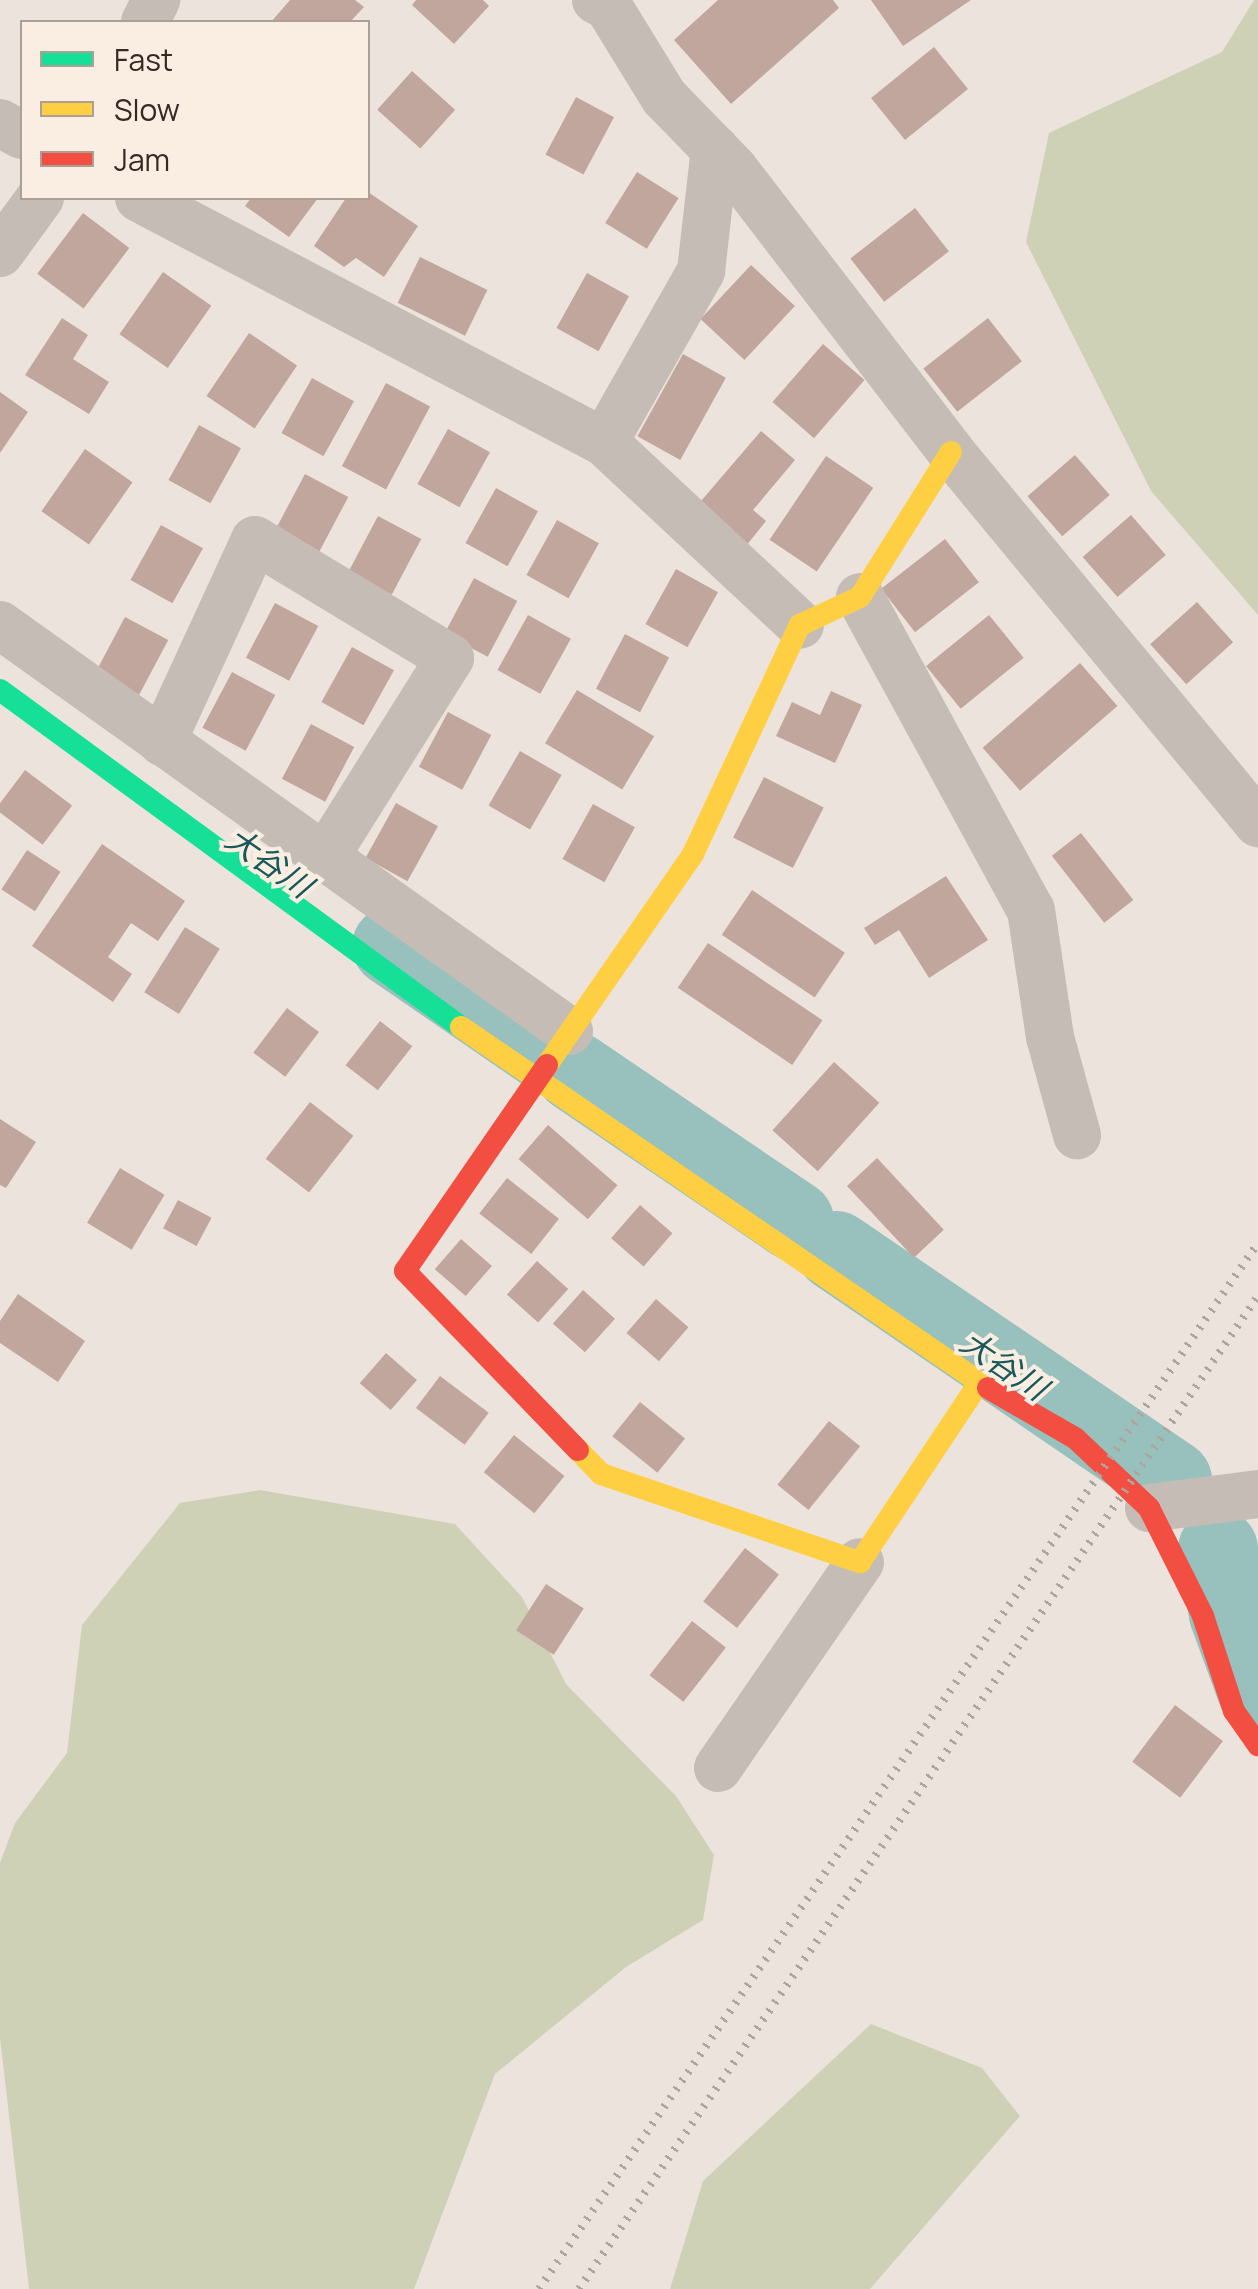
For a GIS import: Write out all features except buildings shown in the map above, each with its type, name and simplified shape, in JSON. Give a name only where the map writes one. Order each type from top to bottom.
[{"type":"street","points":[[607,2],[664,97],[715,149],[951,452],[1258,823]]},
{"type":"street","points":[[604,442],[700,272],[715,149]]},
{"type":"street","points":[[0,254],[39,200]]},
{"type":"street","points":[[143,200],[604,442],[800,624]]},
{"type":"street","points":[[860,1562],[601,1474],[405,1271],[693,854],[800,624],[860,598],[951,452]]},
{"type":"street","points":[[162,742],[255,540],[450,658],[325,858]]},
{"type":"street","points":[[860,598],[1031,910],[1050,1037],[1077,1135]]},
{"type":"street","points":[[0,625],[569,1031]]},
{"type":"street","points":[[0,690],[534,1080],[979,1383],[1075,1438],[1150,1508],[1203,1616],[1234,1711],[1258,1746]]},
{"type":"street","points":[[718,1768],[979,1383]]},
{"type":"street","points":[[1150,1508],[1258,1494]]},
{"type":"green space","points":[[1254,0],[1258,0],[1258,615],[1151,491],[1026,242],[1049,133],[1222,52]]},
{"type":"green space","points":[[260,1490],[455,1524],[522,1597],[566,1684],[676,1796],[714,1855],[703,1920],[626,1967],[495,2074],[414,2289],[29,2289],[0,2037],[0,1863],[15,1823],[67,1753],[82,1625],[180,1503]]},
{"type":"green space","points":[[871,2024],[982,2068],[1020,2116],[870,2289],[670,2289],[703,2181]]},
{"type":"waterway","name":"大谷川","points":[[392,946],[546,1052]]},
{"type":"waterway","name":"大谷川","points":[[575,1072],[794,1221]]},
{"type":"waterway","name":"大谷川","points":[[836,1251],[1172,1480]]},
{"type":"waterway","name":"大谷川","points":[[1218,1549],[1229,1614],[1258,1693]]},
{"type":"railway","points":[[539,2289],[1258,1243]]},
{"type":"railway","points":[[579,2289],[1258,1296]]},
{"type":"traffic: fast","points":[[0,690],[461,1027]]},
{"type":"traffic: slow","points":[[547,1065],[693,854],[800,625],[860,597],[951,452]]},
{"type":"traffic: slow","points":[[461,1027],[988,1388]]},
{"type":"traffic: slow","points":[[578,1450],[601,1474],[860,1562],[979,1383]]},
{"type":"traffic: jam","points":[[547,1065],[405,1271],[578,1450]]},
{"type":"traffic: jam","points":[[988,1388],[1075,1438],[1149,1508],[1203,1616],[1234,1711],[1258,1745]]}]
